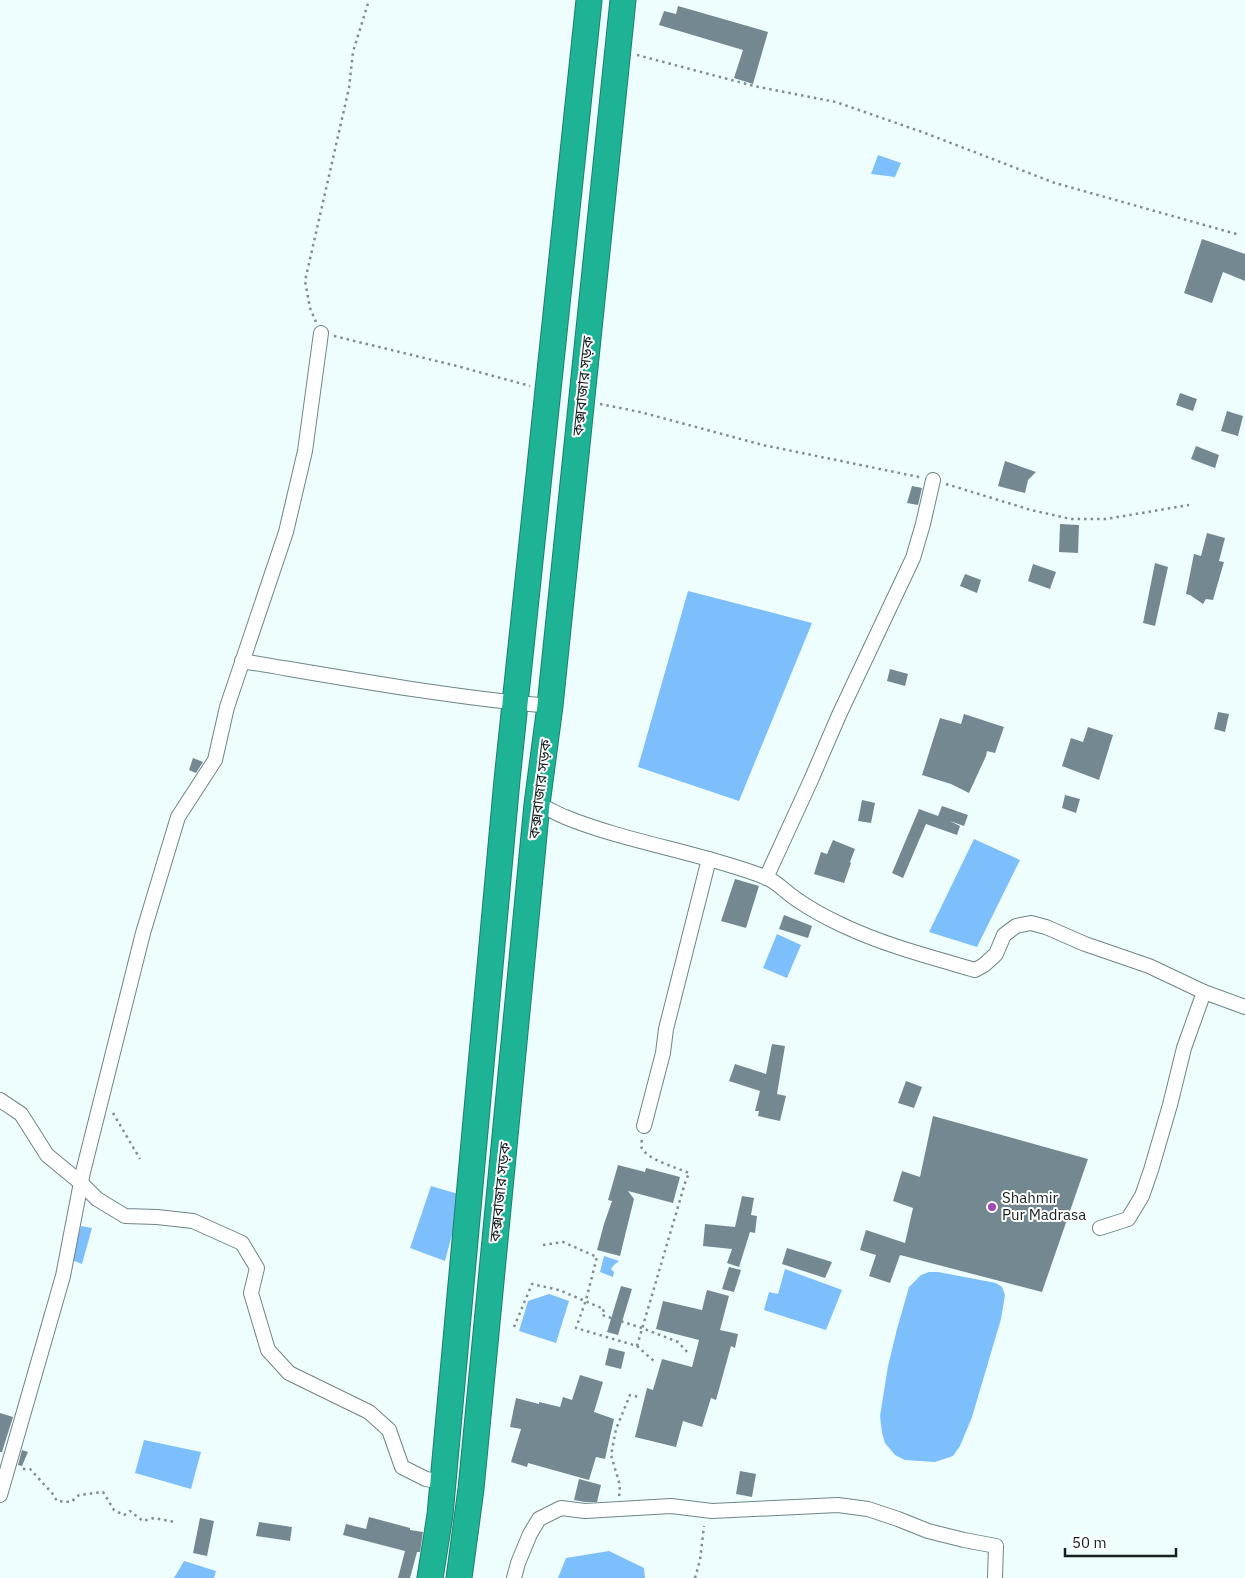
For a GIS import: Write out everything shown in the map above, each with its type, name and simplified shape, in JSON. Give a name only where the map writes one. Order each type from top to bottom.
[{"type":"highway","name":"কক্সবাজার সড়ক","points":[[430,1578],[440,1516],[516,703],[589,0]]},
{"type":"highway","name":"কক্সবাজার সড়ক","points":[[459,1578],[469,1506],[537,804],[550,706],[624,0]]},
{"type":"street","points":[[0,1494],[62,1276],[81,1183],[143,933],[178,817],[215,760],[227,707],[286,532],[305,450],[321,333]]},
{"type":"street","points":[[766,878],[912,558],[923,524],[932,480]]},
{"type":"street","points":[[242,661],[516,703],[550,706]]},
{"type":"street","points":[[537,804],[565,817],[602,829],[709,859],[766,878],[798,901],[842,925],[924,956],[974,970],[984,965],[996,954],[1004,935],[1010,930],[1016,926],[1031,923],[1149,966],[1204,992],[1245,1007]]},
{"type":"street","points":[[644,1126],[663,1053],[666,1029],[709,859]]},
{"type":"street","points":[[1100,1228],[1128,1219],[1142,1196],[1160,1142],[1184,1048],[1204,992]]},
{"type":"street","points":[[0,1100],[21,1114],[47,1155],[97,1199],[125,1216],[193,1221],[242,1242],[257,1268],[251,1293],[268,1350],[289,1373],[369,1412],[376,1418],[389,1430],[402,1467],[426,1479],[442,1482]]},
{"type":"street","points":[[514,1578],[530,1534],[539,1519],[561,1508],[585,1511],[671,1506],[712,1511],[838,1505],[868,1509],[928,1531],[996,1546],[995,1578]]},
{"type":"path","points":[[369,0],[353,52],[349,88],[306,281],[310,308],[321,333],[457,366],[549,391]]},
{"type":"path","points":[[619,50],[754,86],[836,102],[925,133],[1055,183],[1240,235]]},
{"type":"path","points":[[581,400],[640,412],[764,445],[932,480],[1031,510],[1071,519],[1106,519],[1188,506]]},
{"type":"path","points":[[103,1096],[140,1159]]},
{"type":"path","points":[[637,1346],[689,1173],[653,1159],[643,1150],[641,1146],[644,1126]]},
{"type":"path","points":[[543,1245],[563,1242],[597,1257],[586,1300],[576,1328],[637,1346],[655,1362]]},
{"type":"path","points":[[514,1327],[532,1284],[559,1290],[604,1308],[602,1315],[678,1342],[689,1354]]},
{"type":"path","points":[[614,1509],[620,1491],[620,1482],[611,1454],[616,1429],[630,1395],[639,1397]]},
{"type":"path","points":[[5,1477],[14,1469],[30,1468],[57,1501],[71,1502],[79,1495],[103,1492],[114,1510],[124,1515],[130,1511],[143,1521],[154,1518],[175,1522]]},
{"type":"path","points":[[695,1578],[700,1560],[704,1526]]},
{"type":"water","points":[[878,155],[901,163],[895,177],[871,174]]},
{"type":"water","points":[[688,591],[812,623],[739,801],[638,767]]},
{"type":"water","points":[[974,839],[1020,860],[977,947],[929,932]]},
{"type":"water","points":[[777,934],[801,945],[787,978],[763,968]]},
{"type":"water","points":[[431,1186],[458,1194],[454,1227],[445,1261],[410,1248]]},
{"type":"water","points":[[81,1226],[92,1228],[82,1264],[72,1260]]},
{"type":"water","points":[[604,1256],[619,1261],[611,1269],[614,1272],[613,1277],[600,1272]]},
{"type":"water","points":[[785,1269],[842,1290],[826,1330],[764,1310],[769,1292],[778,1294]]},
{"type":"water","points":[[929,1272],[996,1283],[1002,1287],[1005,1295],[1001,1319],[972,1417],[960,1446],[953,1456],[935,1462],[905,1460],[895,1455],[885,1443],[880,1416],[888,1366],[909,1287],[921,1275]]},
{"type":"water","points":[[549,1294],[569,1301],[556,1343],[519,1331],[528,1301]]},
{"type":"water","points":[[144,1440],[201,1452],[191,1489],[135,1473]]},
{"type":"water","points":[[609,1551],[644,1568],[645,1578],[558,1578],[566,1558]]},
{"type":"water","points":[[184,1561],[216,1571],[214,1578],[174,1578]]},
{"type":"building","points":[[678,6],[768,32],[753,84],[734,78],[743,50],[659,25],[664,11],[676,14]]},
{"type":"building","points":[[1202,239],[1245,254],[1245,281],[1223,272],[1212,303],[1184,293]]},
{"type":"building","points":[[1180,393],[1197,399],[1193,411],[1176,405]]},
{"type":"building","points":[[1227,411],[1243,416],[1238,436],[1221,431]]},
{"type":"building","points":[[1196,446],[1219,455],[1215,468],[1191,459]]},
{"type":"building","points":[[1005,461],[1036,472],[1028,480],[1025,493],[998,486]]},
{"type":"building","points":[[912,486],[922,488],[918,505],[907,503]]},
{"type":"building","points":[[1060,524],[1079,525],[1078,553],[1059,552]]},
{"type":"building","points":[[1207,533],[1225,538],[1219,561],[1224,562],[1213,600],[1206,599],[1203,604],[1186,594],[1194,554],[1201,556]]},
{"type":"building","points":[[1155,563],[1168,567],[1155,626],[1143,623]]},
{"type":"building","points":[[1033,564],[1056,572],[1050,589],[1028,581]]},
{"type":"building","points":[[965,574],[981,580],[977,593],[960,586]]},
{"type":"building","points":[[890,669],[908,674],[905,686],[887,681]]},
{"type":"building","points":[[1218,712],[1229,714],[1225,732],[1214,729]]},
{"type":"building","points":[[964,714],[1004,727],[995,753],[987,751],[969,793],[951,784],[922,775],[940,718],[961,724]]},
{"type":"building","points":[[1088,727],[1113,735],[1099,780],[1062,766],[1071,738],[1083,742]]},
{"type":"building","points":[[193,758],[203,762],[196,773],[189,770]]},
{"type":"building","points":[[1065,795],[1080,799],[1076,813],[1062,808]]},
{"type":"building","points":[[862,800],[875,803],[871,823],[858,821]]},
{"type":"building","points":[[942,806],[968,815],[964,826],[950,821],[960,826],[957,835],[926,824],[903,878],[892,873],[919,809],[938,816]]},
{"type":"building","points":[[833,840],[855,849],[844,883],[814,874],[821,852],[827,854]]},
{"type":"building","points":[[735,879],[759,886],[746,928],[721,921]]},
{"type":"building","points":[[784,915],[812,926],[808,938],[779,929]]},
{"type":"building","points":[[772,1044],[785,1046],[777,1094],[786,1096],[780,1121],[758,1116],[759,1111],[755,1111],[760,1091],[729,1081],[735,1064],[766,1074]]},
{"type":"building","points":[[906,1081],[922,1087],[914,1108],[898,1103]]},
{"type":"building","name":"Shahmir Pur Madrasa","points":[[933,1116],[1088,1159],[1042,1292],[900,1255],[890,1283],[869,1276],[876,1255],[860,1250],[866,1230],[905,1243],[913,1208],[893,1201],[902,1171],[920,1177]]},
{"type":"building","points":[[618,1165],[645,1172],[646,1168],[680,1177],[673,1203],[628,1191],[634,1199],[620,1256],[597,1250],[612,1201],[608,1200]]},
{"type":"building","points":[[742,1196],[754,1198],[751,1215],[757,1216],[755,1233],[750,1232],[739,1267],[727,1263],[732,1249],[703,1246],[705,1224],[735,1227]]},
{"type":"building","points":[[787,1248],[832,1262],[825,1278],[782,1264]]},
{"type":"building","points":[[729,1267],[741,1270],[734,1292],[722,1289]]},
{"type":"building","points":[[621,1286],[632,1289],[618,1335],[607,1332]]},
{"type":"building","points":[[707,1290],[729,1296],[720,1330],[738,1334],[735,1348],[731,1346],[716,1400],[711,1398],[702,1427],[683,1421],[676,1447],[635,1437],[647,1388],[653,1390],[662,1359],[692,1367],[699,1340],[656,1329],[663,1301],[702,1310]]},
{"type":"building","points":[[609,1348],[625,1352],[621,1369],[605,1365]]},
{"type":"building","points":[[580,1375],[603,1382],[594,1412],[614,1419],[605,1459],[596,1457],[589,1480],[528,1463],[527,1467],[511,1462],[521,1429],[510,1427],[516,1398],[560,1407],[563,1397],[572,1400]]},
{"type":"building","points":[[0,1413],[13,1417],[2,1452],[0,1452]]},
{"type":"building","points":[[22,1450],[28,1452],[22,1466],[18,1465]]},
{"type":"building","points":[[740,1471],[756,1474],[752,1497],[736,1494]]},
{"type":"building","points":[[579,1479],[601,1485],[597,1502],[574,1500]]},
{"type":"building","points":[[369,1517],[410,1528],[410,1530],[423,1532],[420,1552],[417,1552],[410,1578],[398,1578],[405,1551],[343,1535],[346,1524],[366,1529]]},
{"type":"building","points":[[200,1518],[214,1521],[207,1556],[193,1553]]},
{"type":"building","points":[[259,1522],[292,1527],[290,1541],[256,1536]]},
{"type":"place","name":"Shahmir Pur Madrasa","points":[[992,1207]]}]
